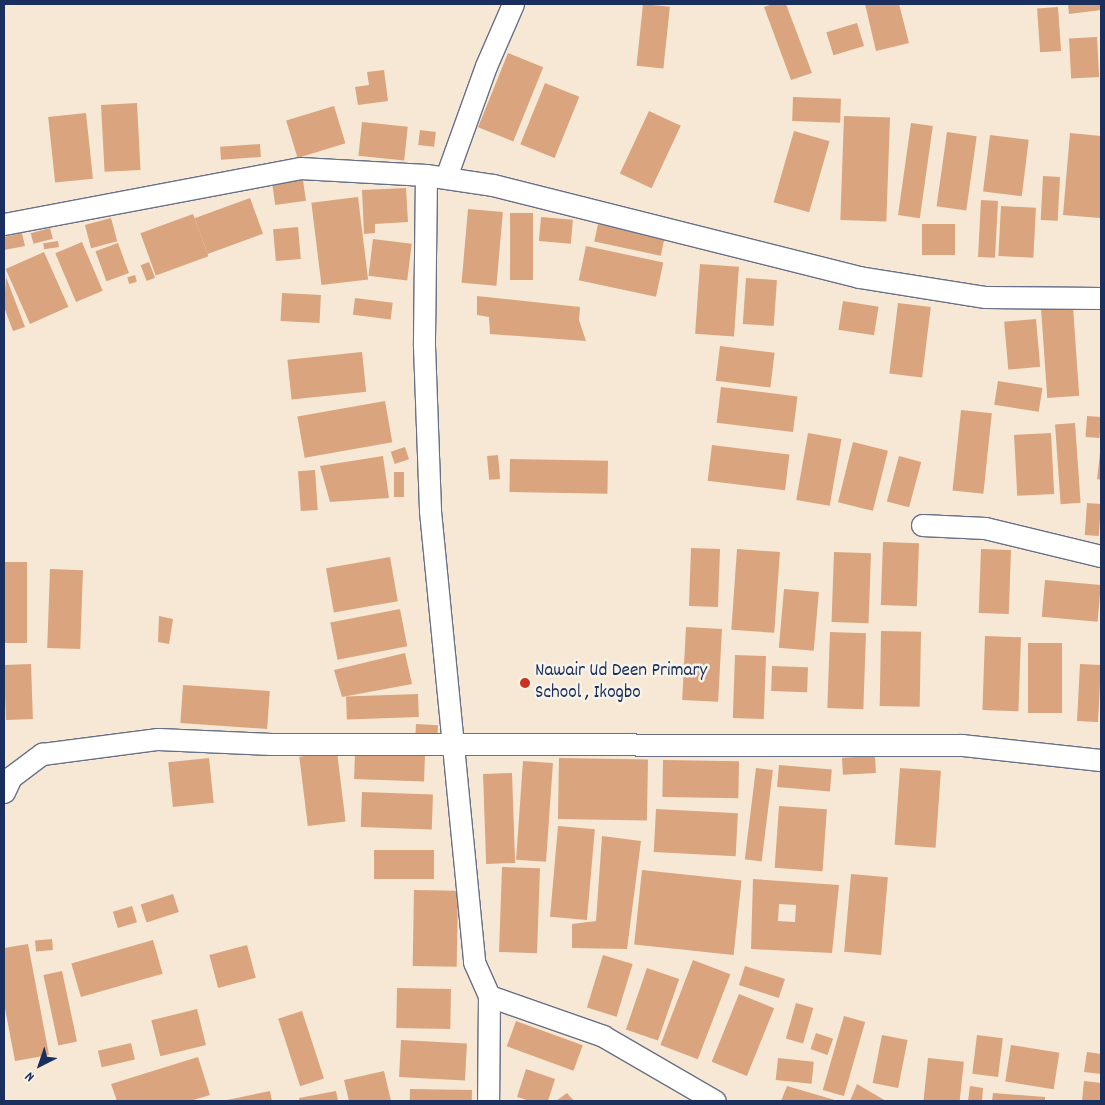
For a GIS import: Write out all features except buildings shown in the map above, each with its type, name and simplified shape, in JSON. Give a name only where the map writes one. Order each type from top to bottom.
[{"type":"street","points":[[488,1101],[488,996],[474,962],[455,744],[430,511],[424,346],[436,176],[513,4]]},
{"type":"street","points":[[4,224],[300,168],[436,176],[493,185],[859,277],[985,297],[1101,298]]},
{"type":"street","points":[[922,525],[985,528],[1101,556]]},
{"type":"street","points":[[4,792],[11,777],[42,754],[158,739],[455,744],[962,744],[1101,760]]},
{"type":"street","points":[[488,996],[603,1036],[715,1101]]},
{"type":"place","name":"Nawair Ud Deen Primary School , Ikogbo","points":[[525,683]]}]
